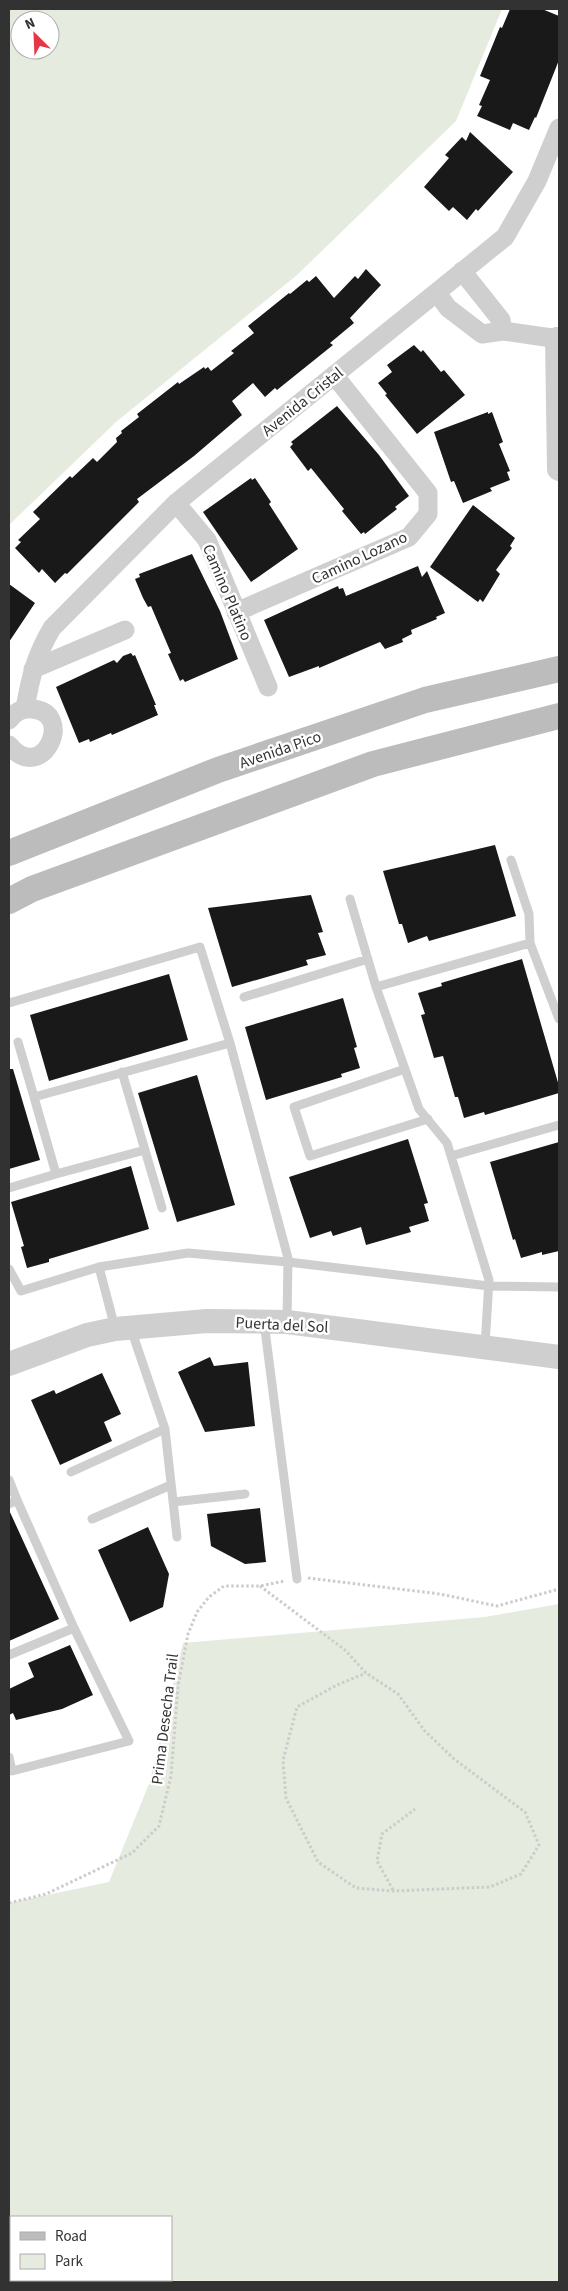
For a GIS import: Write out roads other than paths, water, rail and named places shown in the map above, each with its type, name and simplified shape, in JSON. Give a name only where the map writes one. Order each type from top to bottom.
[{"type":"main road","name":"Avenida Pico","points":[[9,853],[218,770],[425,700],[559,669]]},
{"type":"main road","points":[[9,901],[32,889],[373,764],[559,716]]},
{"type":"street","name":"Avenida Cristal","points":[[25,708],[33,669],[40,649],[52,628],[176,503],[505,236],[537,181],[559,128]]},
{"type":"street","points":[[462,271],[501,320],[503,331]]},
{"type":"street","points":[[436,292],[448,308],[482,334],[503,331],[558,339],[559,469]]},
{"type":"street","name":"Camino Lozano","points":[[236,612],[409,537],[428,514],[428,493],[334,376]]},
{"type":"street","name":"Camino Platino","points":[[176,503],[207,540],[268,687]]},
{"type":"street","points":[[33,669],[125,630]]},
{"type":"street","points":[[9,720],[16,712],[25,708],[35,709],[44,712],[54,728],[50,746],[43,753],[34,756],[16,752],[9,745]]},
{"type":"street","name":"Puerta del Sol","points":[[9,1364],[88,1335],[123,1327],[207,1321],[275,1322],[485,1346],[559,1357]]},
{"type":"lane","points":[[511,860],[529,914],[530,942],[559,1018]]},
{"type":"lane","points":[[350,899],[376,987],[419,1109],[447,1143],[452,1156],[489,1280],[485,1346]]},
{"type":"lane","points":[[376,987],[530,942]]},
{"type":"lane","points":[[9,1003],[200,947],[230,1043],[288,1262],[275,1322],[297,1578]]},
{"type":"lane","points":[[244,997],[368,959]]},
{"type":"lane","points":[[18,1042],[56,1174]]},
{"type":"lane","points":[[34,1097],[230,1043]]},
{"type":"lane","points":[[405,1069],[294,1107],[310,1156],[428,1119]]},
{"type":"lane","points":[[122,1072],[162,1208]]},
{"type":"lane","points":[[452,1156],[559,1124]]},
{"type":"lane","points":[[9,1188],[145,1150]]},
{"type":"lane","points":[[9,1269],[21,1291],[99,1267],[188,1253],[288,1262],[489,1286],[559,1287]]},
{"type":"lane","points":[[99,1267],[165,1429],[177,1537]]},
{"type":"lane","points":[[71,1472],[165,1429]]},
{"type":"lane","points":[[9,1480],[13,1502],[129,1741],[12,1771],[9,1757]]},
{"type":"lane","points":[[92,1519],[171,1485]]},
{"type":"lane","points":[[173,1502],[245,1494]]},
{"type":"lane","points":[[9,1655],[74,1628]]}]
